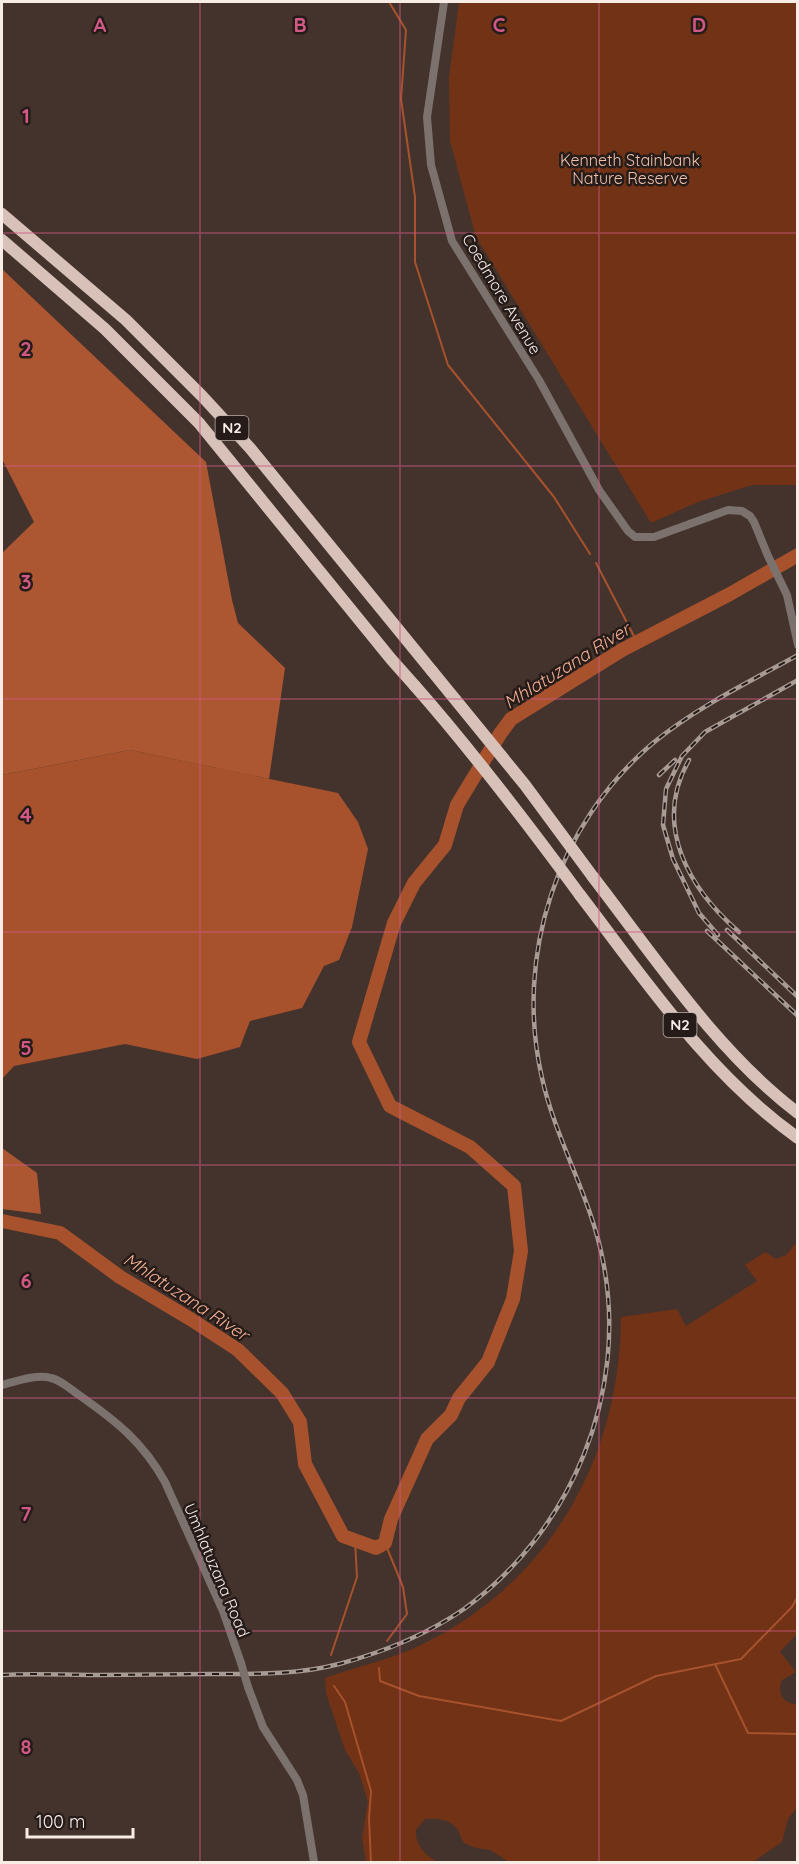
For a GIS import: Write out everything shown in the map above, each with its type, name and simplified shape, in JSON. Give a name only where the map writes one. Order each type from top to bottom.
[{"type":"highway","name":"N2","points":[[2,214],[126,320],[250,448],[525,785],[693,1006],[743,1064],[798,1113]]},
{"type":"highway","name":"N2","points":[[2,240],[105,329],[199,423],[391,659],[450,725],[697,1046],[755,1105],[798,1138]]},
{"type":"street","name":"Coedmore Avenue","points":[[444,2],[427,117],[431,165],[452,241],[539,381],[599,490],[619,521],[635,537],[654,537],[733,510],[742,511],[750,516],[788,599],[798,645]]},
{"type":"street","name":"Umhlatuzana Road","points":[[2,1385],[39,1377],[56,1379],[125,1428],[154,1462],[223,1611],[263,1727],[297,1780],[308,1815],[314,1863]]},
{"type":"green space","name":"Kenneth Stainbank Nature Reserve","points":[[459,2],[797,2],[797,485],[752,485],[698,502],[651,523],[476,237],[450,141],[449,78]]},
{"type":"green space","points":[[797,1242],[798,1633],[780,1652],[796,1672],[782,1680],[780,1689],[785,1700],[797,1704],[798,1806],[788,1819],[782,1842],[753,1862],[509,1862],[490,1850],[464,1843],[455,1826],[443,1820],[425,1819],[416,1830],[417,1840],[426,1854],[440,1862],[366,1862],[362,1838],[368,1802],[359,1773],[345,1750],[326,1693],[325,1678],[411,1650],[468,1618],[508,1586],[542,1550],[570,1509],[592,1465],[608,1418],[617,1369],[621,1317],[677,1309],[686,1326],[757,1281],[745,1265],[765,1252],[776,1259],[786,1255]]},
{"type":"shaded area","points":[[2,269],[206,462],[238,623],[285,668],[269,779],[130,750],[2,775],[2,553],[34,522],[2,459]]},
{"type":"shaded area","points":[[130,750],[338,793],[358,822],[368,849],[352,927],[339,960],[324,966],[302,1008],[250,1021],[240,1047],[197,1059],[125,1044],[14,1066],[2,1079],[2,775]]},
{"type":"shaded area","points":[[2,1148],[37,1173],[41,1214],[2,1209]]},
{"type":"waterway","points":[[389,2],[406,30],[401,99],[415,197],[415,262],[448,365],[554,497],[590,554]]},
{"type":"waterway","name":"Mhlatuzana River","points":[[2,1221],[60,1233],[120,1277],[238,1350],[282,1393],[300,1422],[305,1464],[343,1536],[376,1548],[385,1543],[391,1519],[427,1439],[451,1415],[459,1398],[488,1362],[513,1299],[521,1251],[514,1186],[470,1147],[390,1106],[359,1042],[394,923],[414,883],[445,845],[457,805],[511,719],[622,650],[730,594],[798,555]]},
{"type":"waterway","points":[[596,563],[637,642]]},
{"type":"waterway","points":[[331,1655],[357,1577],[355,1540]]},
{"type":"waterway","points":[[385,1543],[403,1587],[407,1614],[387,1641]]},
{"type":"waterway","points":[[379,1668],[380,1681],[419,1696],[561,1721],[656,1676],[741,1659],[792,1607],[798,1596]]},
{"type":"waterway","points":[[715,1664],[748,1733],[798,1734]]},
{"type":"waterway","points":[[334,1686],[345,1702],[371,1791],[369,1819],[371,1862]]},
{"type":"railway","points":[[2,1675],[259,1674],[291,1672],[339,1664],[404,1642],[450,1618],[502,1577],[535,1540],[562,1499],[584,1455],[599,1408],[607,1360],[609,1310],[598,1237],[548,1101],[535,1032],[534,986],[540,940],[551,895],[568,852],[591,812],[620,776],[653,743],[705,706],[798,655]]},
{"type":"railway","points":[[718,935],[699,913],[673,859],[663,825],[666,789],[682,756],[705,732],[798,680]]},
{"type":"railway","points":[[659,775],[675,760]]},
{"type":"railway","points":[[689,760],[678,784],[674,808],[675,832],[681,854],[691,876],[705,896],[739,932]]},
{"type":"railway","points":[[727,930],[798,997]]},
{"type":"railway","points":[[707,931],[798,1016]]}]
